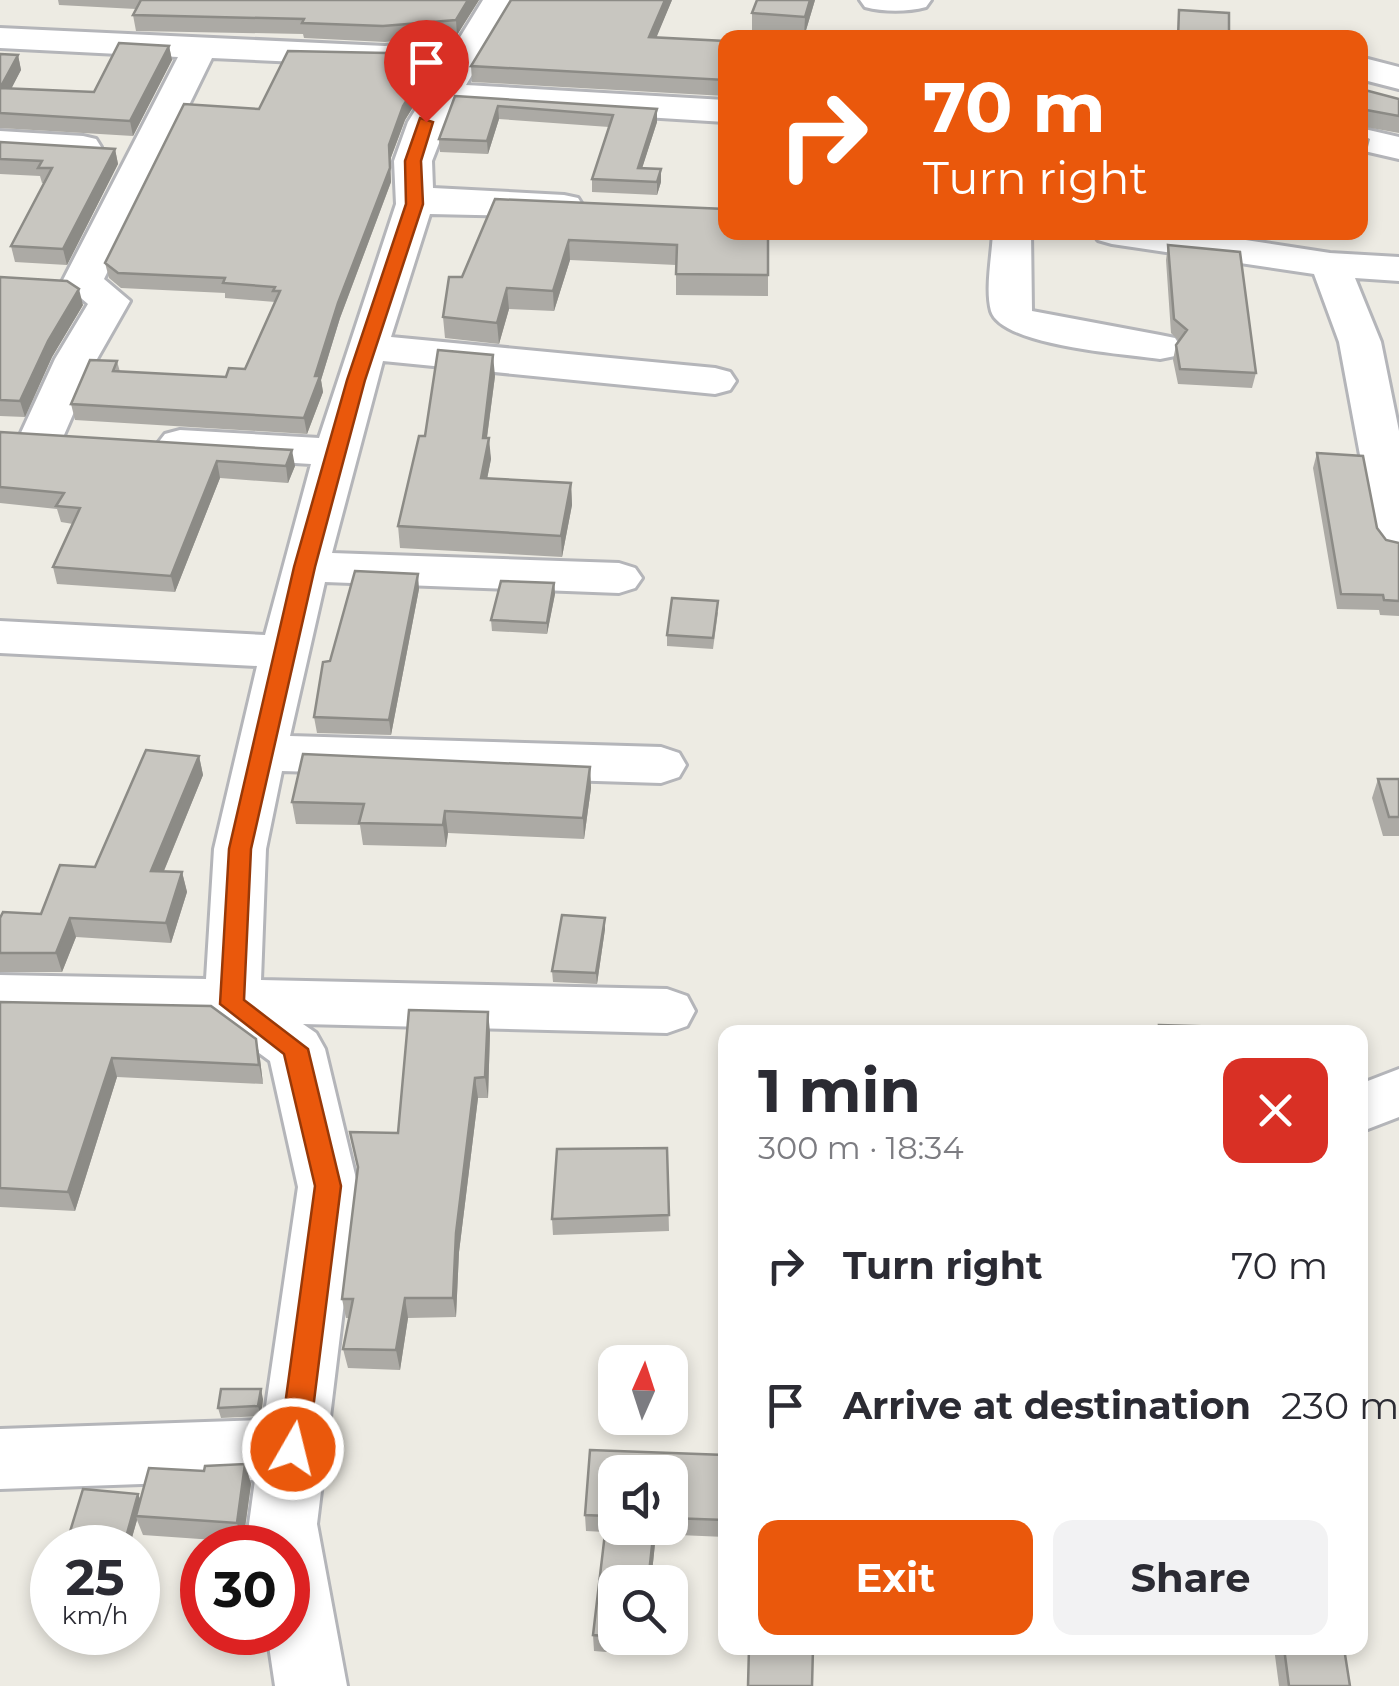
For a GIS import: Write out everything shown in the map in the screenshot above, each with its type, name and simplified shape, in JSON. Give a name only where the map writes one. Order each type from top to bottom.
[{"type":"street","points":[[232,1004],[240,849],[304,567],[367,347],[415,204],[413,161],[426,122],[500,0]]},
{"type":"street","points":[[877,0],[914,0]]},
{"type":"street","points":[[0,38],[99,27],[200,48],[386,56],[442,54],[475,45]]},
{"type":"street","points":[[41,435],[76,359],[110,301],[65,281],[149,152],[200,48]]},
{"type":"street","points":[[1368,70],[1399,78]]},
{"type":"street","points":[[444,94],[718,112]]},
{"type":"street","points":[[1368,141],[1399,148]]},
{"type":"street","points":[[0,142],[149,152]]},
{"type":"street","points":[[415,204],[436,199],[613,210]]},
{"type":"street","points":[[1012,240],[1011,310],[1016,319],[1042,329],[1160,347]]},
{"type":"street","points":[[1165,240],[1330,265],[1399,269]]},
{"type":"street","points":[[1330,265],[1360,342],[1399,541]]},
{"type":"street","points":[[367,347],[715,381]]},
{"type":"street","points":[[141,440],[338,452]]},
{"type":"street","points":[[304,567],[619,578]]},
{"type":"street","points":[[0,638],[285,652]]},
{"type":"street","points":[[262,753],[661,764]]},
{"type":"street","points":[[0,996],[667,1011]]},
{"type":"street","points":[[232,1004],[296,1049],[328,1186],[283,1525]]},
{"type":"street","points":[[1368,1106],[1399,1092]]},
{"type":"street","points":[[0,1458],[293,1449]]},
{"type":"street","points":[[306,1655],[311,1686]]},
{"type":"building","points":[[141,0],[468,0],[456,20],[383,26],[302,23],[304,19],[133,15]]},
{"type":"building","points":[[511,0],[665,0],[649,37],[718,41],[718,80],[471,66]]},
{"type":"building","points":[[757,0],[810,0],[805,17],[752,13]]},
{"type":"building","points":[[1179,10],[1229,13],[1229,30],[1178,30]]},
{"type":"building","points":[[119,43],[169,46],[130,121],[0,113],[0,88],[94,92]]},
{"type":"building","points":[[288,51],[436,54],[403,106],[389,145],[390,168],[338,303],[315,376],[320,376],[304,418],[71,404],[90,360],[117,361],[113,371],[226,377],[229,368],[245,369],[280,291],[273,291],[275,287],[223,283],[225,278],[118,273],[105,263],[184,104],[259,109]]},
{"type":"building","points":[[0,54],[18,55],[0,88]]},
{"type":"building","points":[[1368,91],[1399,99],[1399,116],[1368,110]]},
{"type":"building","points":[[455,96],[657,109],[638,168],[661,169],[657,182],[592,179],[613,115],[498,106],[487,141],[439,139]]},
{"type":"building","points":[[0,142],[115,149],[63,249],[11,246],[52,168],[38,168],[42,161],[0,159]]},
{"type":"building","points":[[495,199],[718,209],[718,240],[768,240],[768,275],[676,274],[677,245],[569,240],[553,291],[507,288],[497,323],[443,317],[449,277],[462,277]]},
{"type":"building","points":[[1168,245],[1240,252],[1256,373],[1180,369],[1176,345],[1187,330],[1174,319]]},
{"type":"building","points":[[0,277],[67,281],[79,289],[48,341],[20,401],[0,400]]},
{"type":"building","points":[[438,350],[493,355],[483,438],[489,438],[481,478],[571,483],[561,536],[398,526],[419,436],[425,436]]},
{"type":"building","points":[[0,432],[292,450],[286,466],[217,461],[171,576],[53,567],[80,508],[56,506],[64,493],[0,487]]},
{"type":"building","points":[[1317,453],[1363,456],[1377,528],[1386,540],[1399,543],[1399,601],[1384,600],[1383,595],[1341,594]]},
{"type":"building","points":[[355,571],[418,574],[389,720],[314,717],[323,662],[330,661]]},
{"type":"building","points":[[501,581],[554,583],[547,623],[491,620]]},
{"type":"building","points":[[672,598],[718,601],[713,638],[667,635]]},
{"type":"building","points":[[146,750],[199,756],[151,871],[182,872],[166,923],[70,918],[56,953],[0,953],[3,912],[41,914],[60,865],[95,867]]},
{"type":"building","points":[[303,754],[590,767],[583,818],[445,811],[443,825],[359,823],[364,804],[292,802]]},
{"type":"building","points":[[1378,779],[1399,779],[1399,817],[1389,817]]},
{"type":"building","points":[[562,915],[605,918],[596,973],[552,971]]},
{"type":"building","points":[[0,1002],[211,1006],[256,1039],[259,1065],[112,1058],[68,1192],[0,1188]]},
{"type":"building","points":[[409,1010],[488,1012],[485,1077],[475,1078],[456,1233],[453,1298],[405,1298],[396,1350],[343,1349],[353,1299],[342,1299],[358,1167],[350,1132],[398,1133]]},
{"type":"building","points":[[667,1148],[669,1215],[552,1219],[557,1149]]},
{"type":"building","points":[[221,1389],[261,1389],[258,1406],[218,1408]]},
{"type":"building","points":[[590,1450],[718,1455],[718,1520],[688,1519],[688,1455],[598,1455],[598,1516],[585,1515]]},
{"type":"building","points":[[245,1464],[237,1523],[136,1516],[149,1468],[204,1471],[205,1466]]},
{"type":"building","points":[[83,1489],[138,1494],[129,1525],[72,1525]]},
{"type":"building","points":[[604,1545],[652,1545],[650,1565],[601,1565]]},
{"type":"building","points":[[598,1592],[598,1635],[593,1635]]},
{"type":"building","points":[[749,1655],[813,1655],[812,1686],[748,1686]]},
{"type":"building","points":[[1285,1655],[1345,1655],[1350,1686],[1289,1686]]},
{"type":"route","points":[[293,1449],[328,1186],[296,1049],[232,1004],[240,849],[304,567],[356,380],[415,204],[413,161],[426,122]]}]
